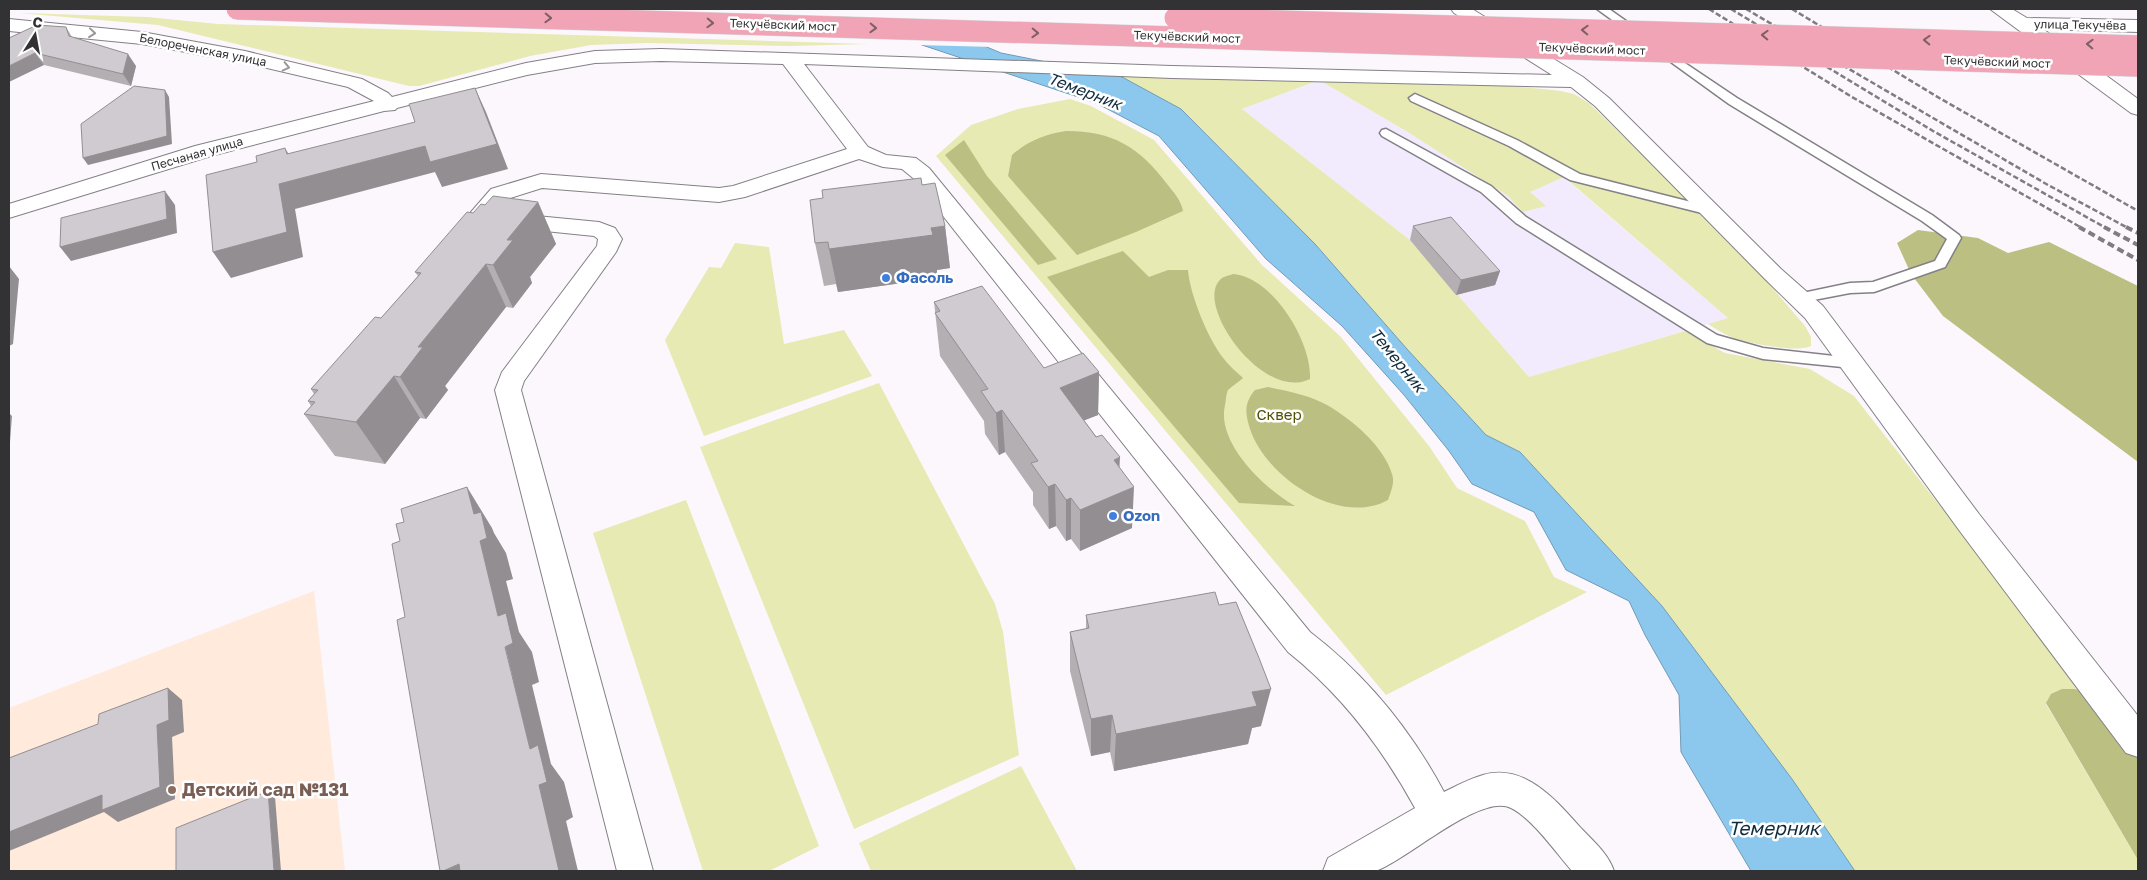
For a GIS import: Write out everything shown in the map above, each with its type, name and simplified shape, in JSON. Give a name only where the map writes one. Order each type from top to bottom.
[{"type":"main road","name":"Текучёвский мост","points":[[237,9],[2138,66]]},
{"type":"main road","name":"Текучёвский мост","points":[[1155,17],[2138,46]]},
{"type":"street","points":[[1460,9],[1576,81],[1602,102],[1814,312],[1969,522],[2138,742]]},
{"type":"street","points":[[1999,9],[2023,23],[2138,109]]},
{"type":"street","name":"улица Текучёва","points":[[2023,23],[2138,26]]},
{"type":"street","name":"Белореченская улица","points":[[9,25],[142,38],[245,57],[355,82],[381,97],[388,106]]},
{"type":"street","name":"Песчаная улица","points":[[9,212],[203,151],[388,106],[526,69],[595,57],[661,55],[789,58],[1172,72],[1576,81]]},
{"type":"street","points":[[789,58],[860,152],[883,161],[908,164],[921,173],[1300,642],[1340,676],[1376,719],[1425,790],[1437,814]]},
{"type":"street","points":[[635,871],[508,390],[511,379],[608,246],[610,239],[607,233],[598,229],[487,218],[482,215],[482,212],[499,194],[541,181],[719,195],[737,192],[860,152]]},
{"type":"street","points":[[1341,871],[1437,814],[1484,791],[1505,790],[1522,795],[1540,809],[1596,871]]},
{"type":"lane","points":[[1602,9],[1733,101],[1927,218],[1954,238],[1940,264],[1874,287],[1850,288],[1798,298]]},
{"type":"lane","points":[[1415,98],[1513,143],[1575,177],[1710,211]]},
{"type":"lane","points":[[1386,133],[1486,189],[1521,220],[1712,340],[1753,352],[1852,362]]},
{"type":"shaded area","points":[[1319,80],[1406,131],[1508,196],[1523,211],[1530,192],[1563,177],[1728,318],[1529,377],[1410,240],[1242,109]]},
{"type":"shaded area","name":"Детский сад №131","points":[[314,591],[345,871],[9,871],[9,708]]},
{"type":"green space","points":[[19,13],[147,17],[218,24],[868,44],[790,46],[647,43],[591,45],[530,56],[419,86],[409,86],[158,25]]},
{"type":"green space","points":[[1122,77],[1452,82],[1561,91],[1574,94],[1589,103],[1752,264],[1805,326],[1811,337],[1811,346],[1805,348],[1785,348],[1749,342],[1733,338],[1708,324],[1728,318],[1564,177],[1530,192],[1546,206],[1523,212],[1508,196],[1406,131],[1319,80],[1242,109],[1410,240],[1529,377],[1685,331],[1725,353],[1810,369],[1854,396],[2087,694],[2046,704],[2138,860],[2138,871],[1855,871],[1792,779],[1662,606],[1520,452],[1486,435],[1315,244],[1181,109]]},
{"type":"green space","name":"Сквер","points":[[1070,99],[1091,106],[1154,140],[1262,265],[1340,336],[1429,446],[1457,488],[1525,521],[1554,577],[1587,592],[1386,695],[936,156],[971,125],[1018,109]]},
{"type":"green space","points":[[1066,131],[1098,134],[1111,138],[1135,151],[1157,171],[1179,200],[1183,211],[1077,255],[1008,176],[1012,155],[1018,150],[1037,139]]},
{"type":"green space","points":[[964,140],[987,176],[1057,259],[1038,265],[945,155]]},
{"type":"green space","points":[[1918,230],[1978,238],[2008,253],[2049,242],[2138,286],[2138,462],[1943,316],[1911,274],[1897,243]]},
{"type":"green space","points":[[735,243],[769,247],[784,344],[844,330],[872,376],[704,436],[665,340],[709,267],[721,268]]},
{"type":"green space","points":[[1123,251],[1149,277],[1168,270],[1188,270],[1192,292],[1206,329],[1226,362],[1243,378],[1228,390],[1227,393],[1224,420],[1228,434],[1235,449],[1257,477],[1295,506],[1239,503],[1047,277]]},
{"type":"green space","points":[[1233,274],[1248,278],[1262,286],[1287,314],[1297,330],[1304,347],[1309,364],[1310,379],[1292,382],[1273,377],[1255,365],[1239,349],[1226,330],[1217,311],[1214,294],[1219,281]]},
{"type":"green space","points":[[879,383],[995,604],[1003,632],[1019,755],[854,829],[700,447]]},
{"type":"green space","points":[[1268,387],[1298,394],[1327,405],[1366,434],[1382,453],[1393,477],[1388,500],[1369,507],[1348,507],[1327,502],[1307,493],[1288,480],[1271,464],[1259,447],[1250,429],[1246,408],[1255,390]]},
{"type":"green space","points":[[686,500],[819,846],[769,871],[703,871],[593,533]]},
{"type":"green space","points":[[2062,689],[2075,689],[2087,694],[2138,750],[2138,860],[2046,703],[2051,694]]},
{"type":"green space","points":[[1021,766],[1077,871],[871,871],[859,843]]},
{"type":"water","name":"Темерник","points":[[814,9],[897,9],[1001,53],[1122,77],[1181,109],[1315,244],[1486,435],[1520,452],[1662,606],[1792,779],[1855,871],[1751,871],[1681,752],[1679,695],[1645,635],[1629,601],[1566,570],[1534,512],[1472,484],[1449,451],[1404,395],[1342,326],[1266,259],[1159,136],[1096,103]]},
{"type":"pier","points":[[811,9],[904,9],[994,47],[918,45]]},
{"type":"building","points":[[37,25],[66,27],[69,36],[128,54],[123,74],[35,53],[9,66],[9,38]]},
{"type":"building","points":[[134,86],[165,90],[167,136],[83,158],[81,124]]},
{"type":"building","points":[[475,88],[497,144],[430,162],[425,146],[279,184],[287,232],[213,252],[206,175],[257,162],[256,156],[285,148],[287,154],[415,122],[409,104]]},
{"type":"building","points":[[921,178],[922,185],[935,183],[945,226],[931,228],[933,235],[829,249],[828,242],[815,243],[810,200],[823,198],[822,190]]},
{"type":"building","points":[[165,191],[167,219],[60,247],[61,218]]},
{"type":"building","points":[[493,196],[538,202],[507,240],[513,240],[493,265],[486,264],[418,347],[423,347],[400,377],[394,376],[356,422],[304,414],[315,402],[308,401],[318,390],[311,389],[375,317],[381,318],[421,273],[415,272],[467,212],[473,213],[481,204],[485,205]]},
{"type":"building","points":[[1451,217],[1500,271],[1461,280],[1413,226]]},
{"type":"building","points":[[982,286],[1044,368],[1083,353],[1099,372],[1060,388],[1096,437],[1102,435],[1120,457],[1114,460],[1134,487],[1080,510],[1071,498],[1066,500],[1055,484],[1048,487],[1031,463],[1038,461],[1002,410],[996,413],[981,391],[988,389],[935,313],[940,311],[934,302]]},
{"type":"building","points":[[467,487],[474,514],[481,512],[487,538],[480,541],[498,616],[506,613],[513,643],[505,647],[530,749],[538,745],[547,782],[539,785],[559,871],[460,871],[459,864],[440,871],[397,620],[405,617],[392,544],[400,541],[396,524],[404,522],[401,509]]},
{"type":"building","points":[[1215,592],[1219,605],[1236,602],[1271,689],[1252,692],[1257,706],[1116,734],[1112,715],[1091,719],[1070,632],[1089,628],[1086,615]]},
{"type":"building","points":[[168,688],[169,720],[157,725],[160,787],[102,810],[102,795],[9,832],[9,758],[98,724],[99,714]]},
{"type":"building","points":[[268,791],[274,871],[176,871],[176,828]]},
{"type":"railway","points":[[1709,9],[1852,97],[2082,228]]},
{"type":"railway","points":[[1731,9],[1933,131],[2106,228]]},
{"type":"railway","points":[[1746,9],[2048,185],[2128,228]]},
{"type":"railway","points":[[1792,9],[1941,99],[2138,211]]},
{"type":"railway","points":[[2079,227],[2138,260]]},
{"type":"railway","points":[[2104,227],[2138,245]]},
{"type":"railway","points":[[2128,228],[2138,233]]},
{"type":"place","name":"Фасоль","points":[[886,278]]},
{"type":"place","name":"Ozon","points":[[1113,516]]},
{"type":"place","name":"Детский сад №131","points":[[172,790]]}]
